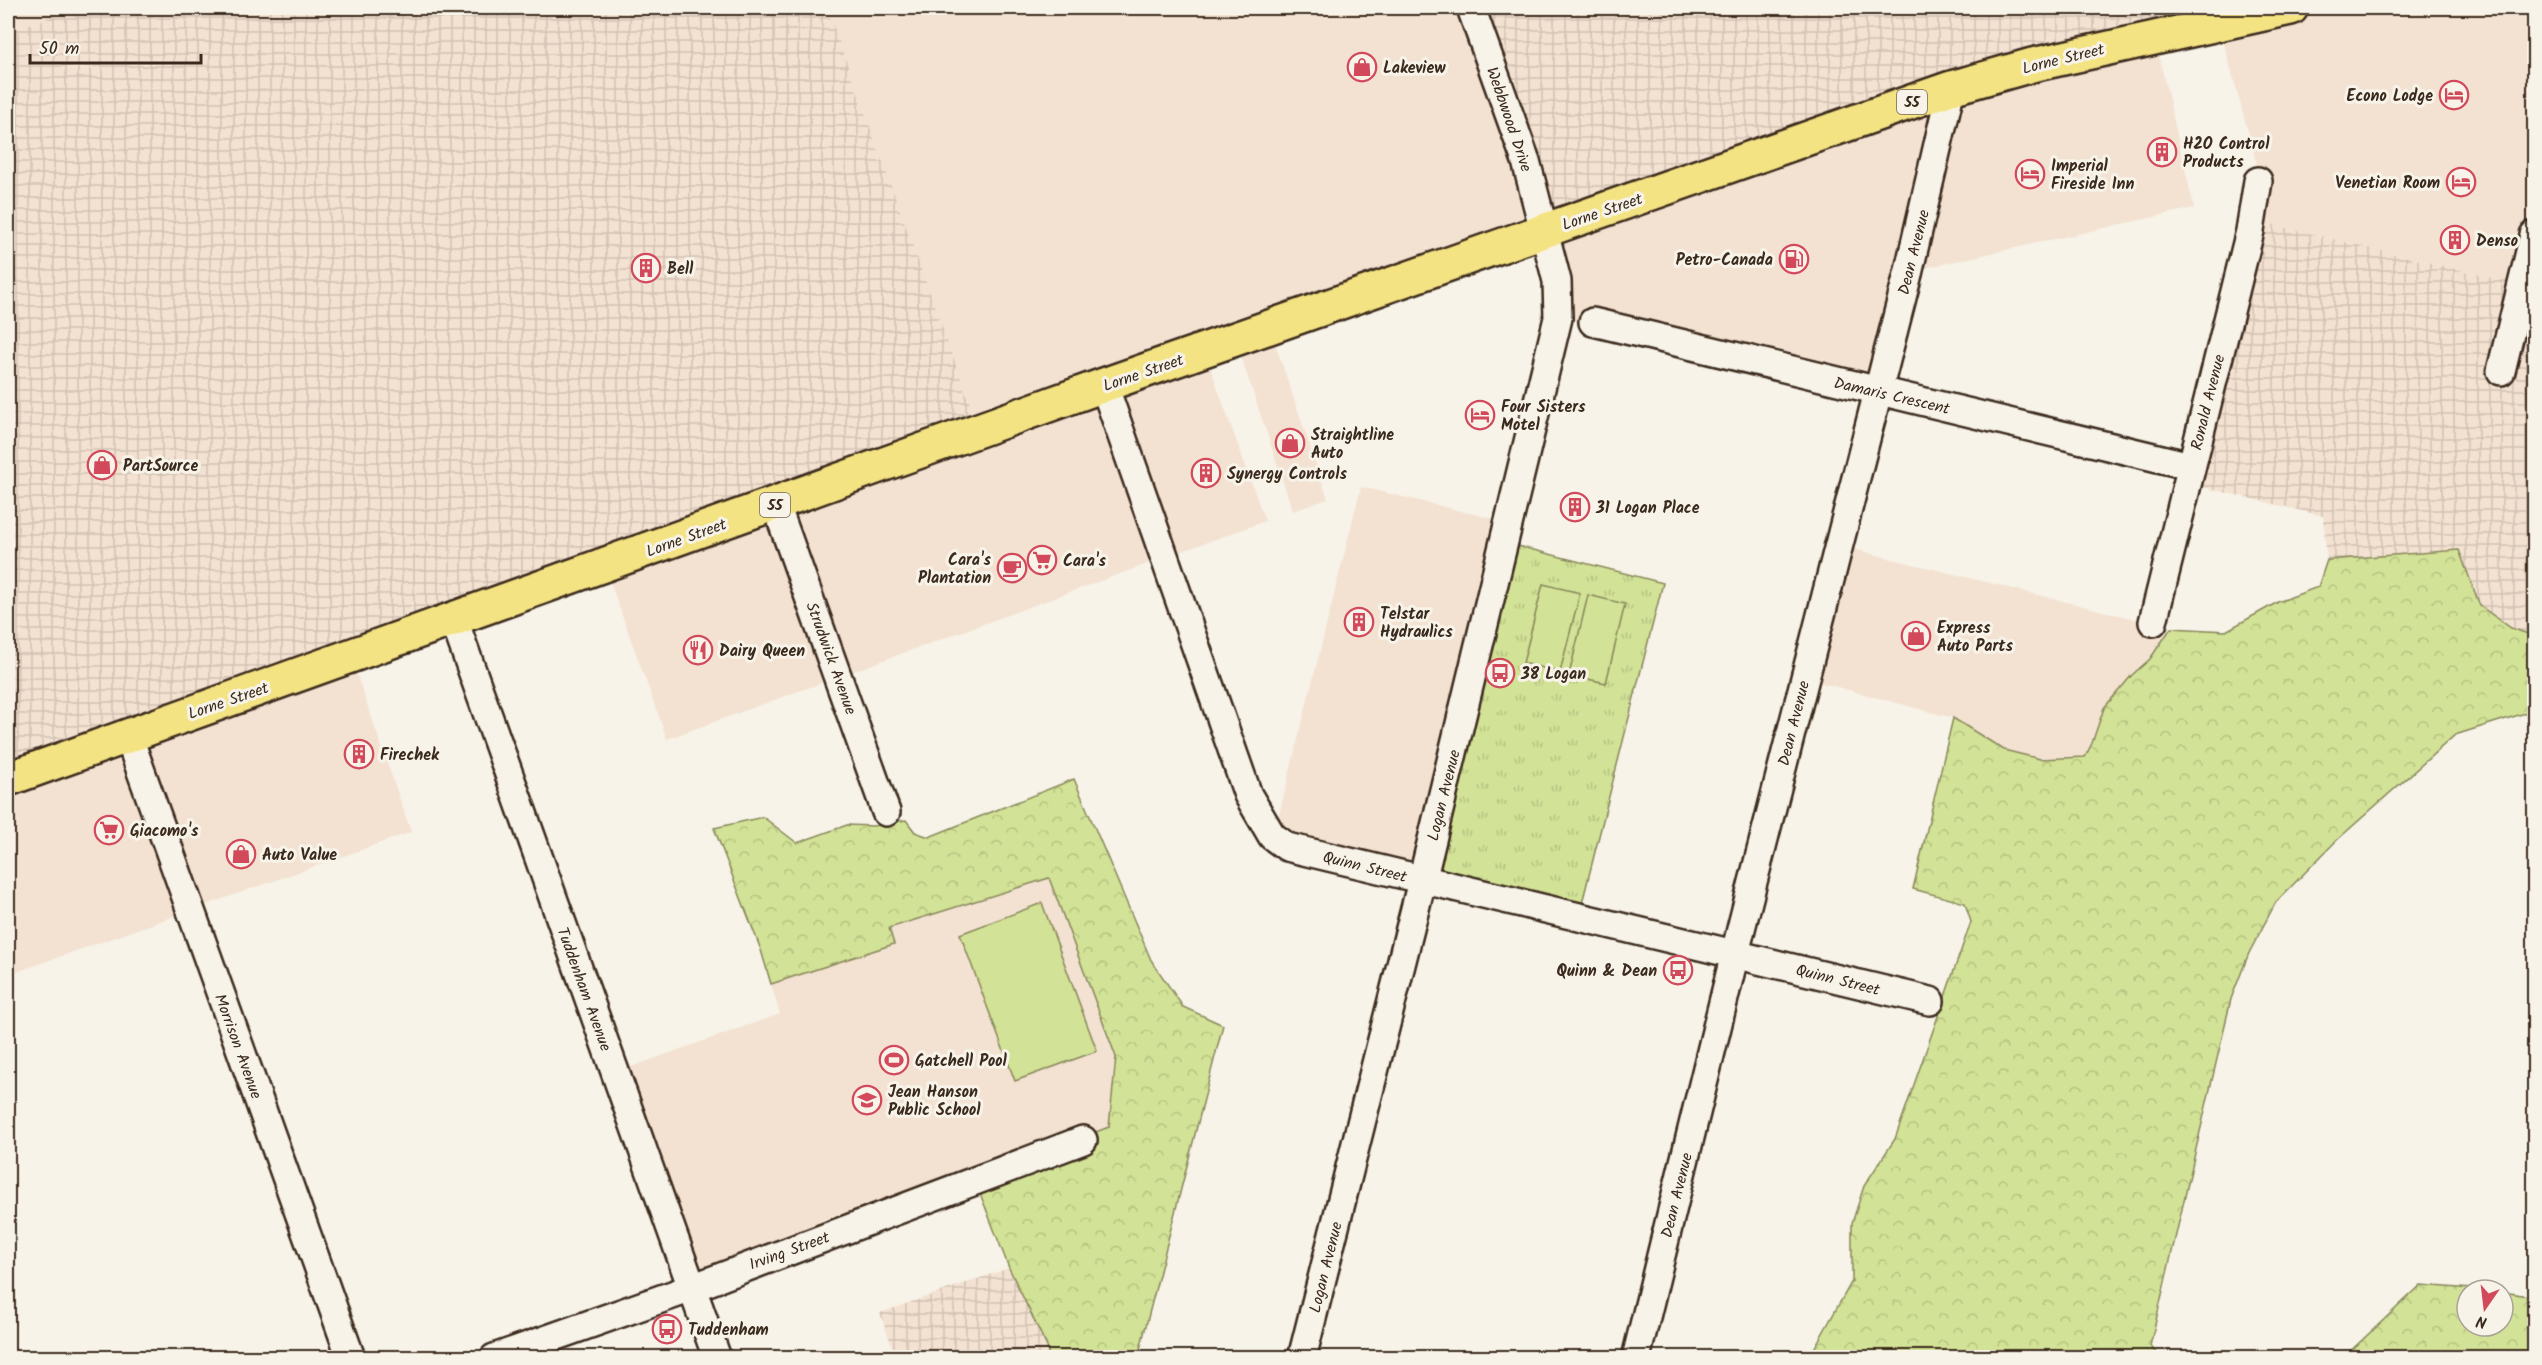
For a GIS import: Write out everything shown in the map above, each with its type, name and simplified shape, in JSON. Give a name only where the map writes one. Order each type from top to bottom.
[{"type":"main road","name":"Lorne Street","points":[[8,779],[1104,386],[1951,88],[2032,65],[2291,8]]},
{"type":"street","name":"Webbwood Drive","points":[[1471,8],[1526,161],[1542,232]]},
{"type":"street","name":"Dean Avenue","points":[[1636,1358],[1735,954],[1909,270],[1951,88]]},
{"type":"street","name":"Ronald Avenue","points":[[2153,622],[2250,231],[2258,181]]},
{"type":"street","name":"Logan Avenue","points":[[1302,1358],[1556,334],[1557,281],[1542,232]]},
{"type":"street","points":[[2501,371],[2535,235]]},
{"type":"street","name":"Damaris Crescent","points":[[1593,322],[2191,466]]},
{"type":"street","name":"Quinn Street","points":[[1104,386],[1248,795],[1272,836],[1287,846],[1422,881],[1930,1001]]},
{"type":"street","name":"Strudwick Avenue","points":[[776,505],[886,812]]},
{"type":"street","name":"Tuddenham Avenue","points":[[454,620],[717,1358]]},
{"type":"street","name":"Morrison Avenue","points":[[128,735],[351,1358]]},
{"type":"street","name":"Irving Street","points":[[494,1358],[692,1287],[1083,1140]]},
{"type":"shaded area","points":[[8,8],[75,8],[8,32]]},
{"type":"shaded area","points":[[75,8],[827,8],[980,432],[8,781],[8,32]]},
{"type":"shaded area","points":[[827,8],[1474,8],[2155,40],[2194,208],[1911,271],[1879,395],[1560,318],[1545,233],[1270,329],[1328,499],[1293,511],[1236,342],[1205,353],[1265,521],[667,739],[605,568],[979,432]]},
{"type":"shaded area","points":[[1474,8],[2303,8],[2033,67],[1545,233]]},
{"type":"shaded area","points":[[2303,8],[2534,8],[2534,288],[2255,220],[2262,183],[2219,25]]},
{"type":"shaded area","points":[[2255,220],[2534,288],[2534,636],[2511,628],[2480,606],[2459,550],[2327,560],[2323,516],[2190,484]]},
{"type":"shaded area","points":[[1361,487],[1511,523],[1424,883],[1273,839]]},
{"type":"shaded area","points":[[1840,546],[2171,628],[2150,659],[2132,675],[2104,708],[2085,757],[2040,759],[2004,750],[1953,718],[1807,679]]},
{"type":"shaded area","points":[[351,658],[411,832],[8,975],[8,781]]},
{"type":"shaded area","name":"Jean Hanson Public School","points":[[1049,878],[1116,1057],[1109,1128],[690,1287],[614,1073],[780,1014],[771,984],[894,944],[889,928]]},
{"type":"shaded area","points":[[1009,1268],[1047,1347],[1049,1357],[896,1357],[880,1313]]},
{"type":"green space","points":[[1506,543],[1663,583],[1578,919],[1424,883]]},
{"type":"green space","points":[[2459,550],[2480,606],[2511,628],[2534,636],[2534,713],[2522,714],[2455,735],[2337,840],[2276,902],[2249,953],[2231,999],[2150,1346],[2160,1357],[1812,1357],[1815,1347],[1852,1281],[1852,1223],[1864,1186],[1895,1139],[1971,922],[1965,903],[1913,889],[1953,718],[2004,750],[2040,759],[2085,757],[2104,708],[2132,675],[2150,659],[2171,628],[2226,631],[2278,602],[2318,587],[2327,560]]},
{"type":"green space","points":[[1543,584],[1580,593],[1560,672],[1523,663]]},
{"type":"green space","points":[[1588,595],[1625,604],[1606,683],[1569,675]]},
{"type":"green space","points":[[1074,779],[1151,960],[1183,1007],[1223,1025],[1138,1357],[1049,1357],[1047,1347],[1009,1268],[974,1178],[1109,1127],[1116,1057],[1049,878],[889,928],[894,944],[771,984],[761,950],[714,828],[763,817],[797,843],[847,825],[873,826],[906,820],[915,832],[929,837]]},
{"type":"green space","points":[[1042,903],[1097,1051],[1015,1081],[960,934]]},
{"type":"green space","points":[[2421,1285],[2455,1288],[2455,1338],[2515,1338],[2515,1294],[2534,1297],[2534,1357],[2344,1357]]},
{"type":"place","name":"Lakeview","points":[[1362,67]]},
{"type":"place","name":"Econo Lodge","points":[[2454,95]]},
{"type":"place","name":"H2O Control Products","points":[[2162,152]]},
{"type":"place","name":"Imperial Fireside Inn","points":[[2030,174]]},
{"type":"place","name":"Venetian Room","points":[[2461,182]]},
{"type":"place","name":"Denso","points":[[2455,240]]},
{"type":"place","name":"Petro-Canada","points":[[1794,259]]},
{"type":"place","name":"Bell","points":[[646,268]]},
{"type":"place","name":"Four Sisters Motel","points":[[1480,415]]},
{"type":"place","name":"Straightline Auto","points":[[1290,443]]},
{"type":"place","name":"PartSource","points":[[102,465]]},
{"type":"place","name":"Synergy Controls","points":[[1206,473]]},
{"type":"place","name":"31 Logan Place","points":[[1575,507]]},
{"type":"place","name":"Cara's","points":[[1042,560]]},
{"type":"place","name":"Cara's Plantation","points":[[1012,568]]},
{"type":"place","name":"Telstar Hydraulics","points":[[1359,622]]},
{"type":"place","name":"Express Auto Parts","points":[[1916,636]]},
{"type":"place","name":"Dairy Queen","points":[[698,650]]},
{"type":"place","name":"38 Logan","points":[[1500,673]]},
{"type":"place","name":"Firechek","points":[[359,754]]},
{"type":"place","name":"Giacomo's","points":[[109,830]]},
{"type":"place","name":"Auto Value","points":[[241,854]]},
{"type":"place","name":"Quinn & Dean","points":[[1678,970]]},
{"type":"place","name":"Gatchell Pool","points":[[894,1060]]},
{"type":"place","name":"Jean Hanson Public School","points":[[867,1100]]},
{"type":"place","name":"Tuddenham","points":[[667,1329]]}]
